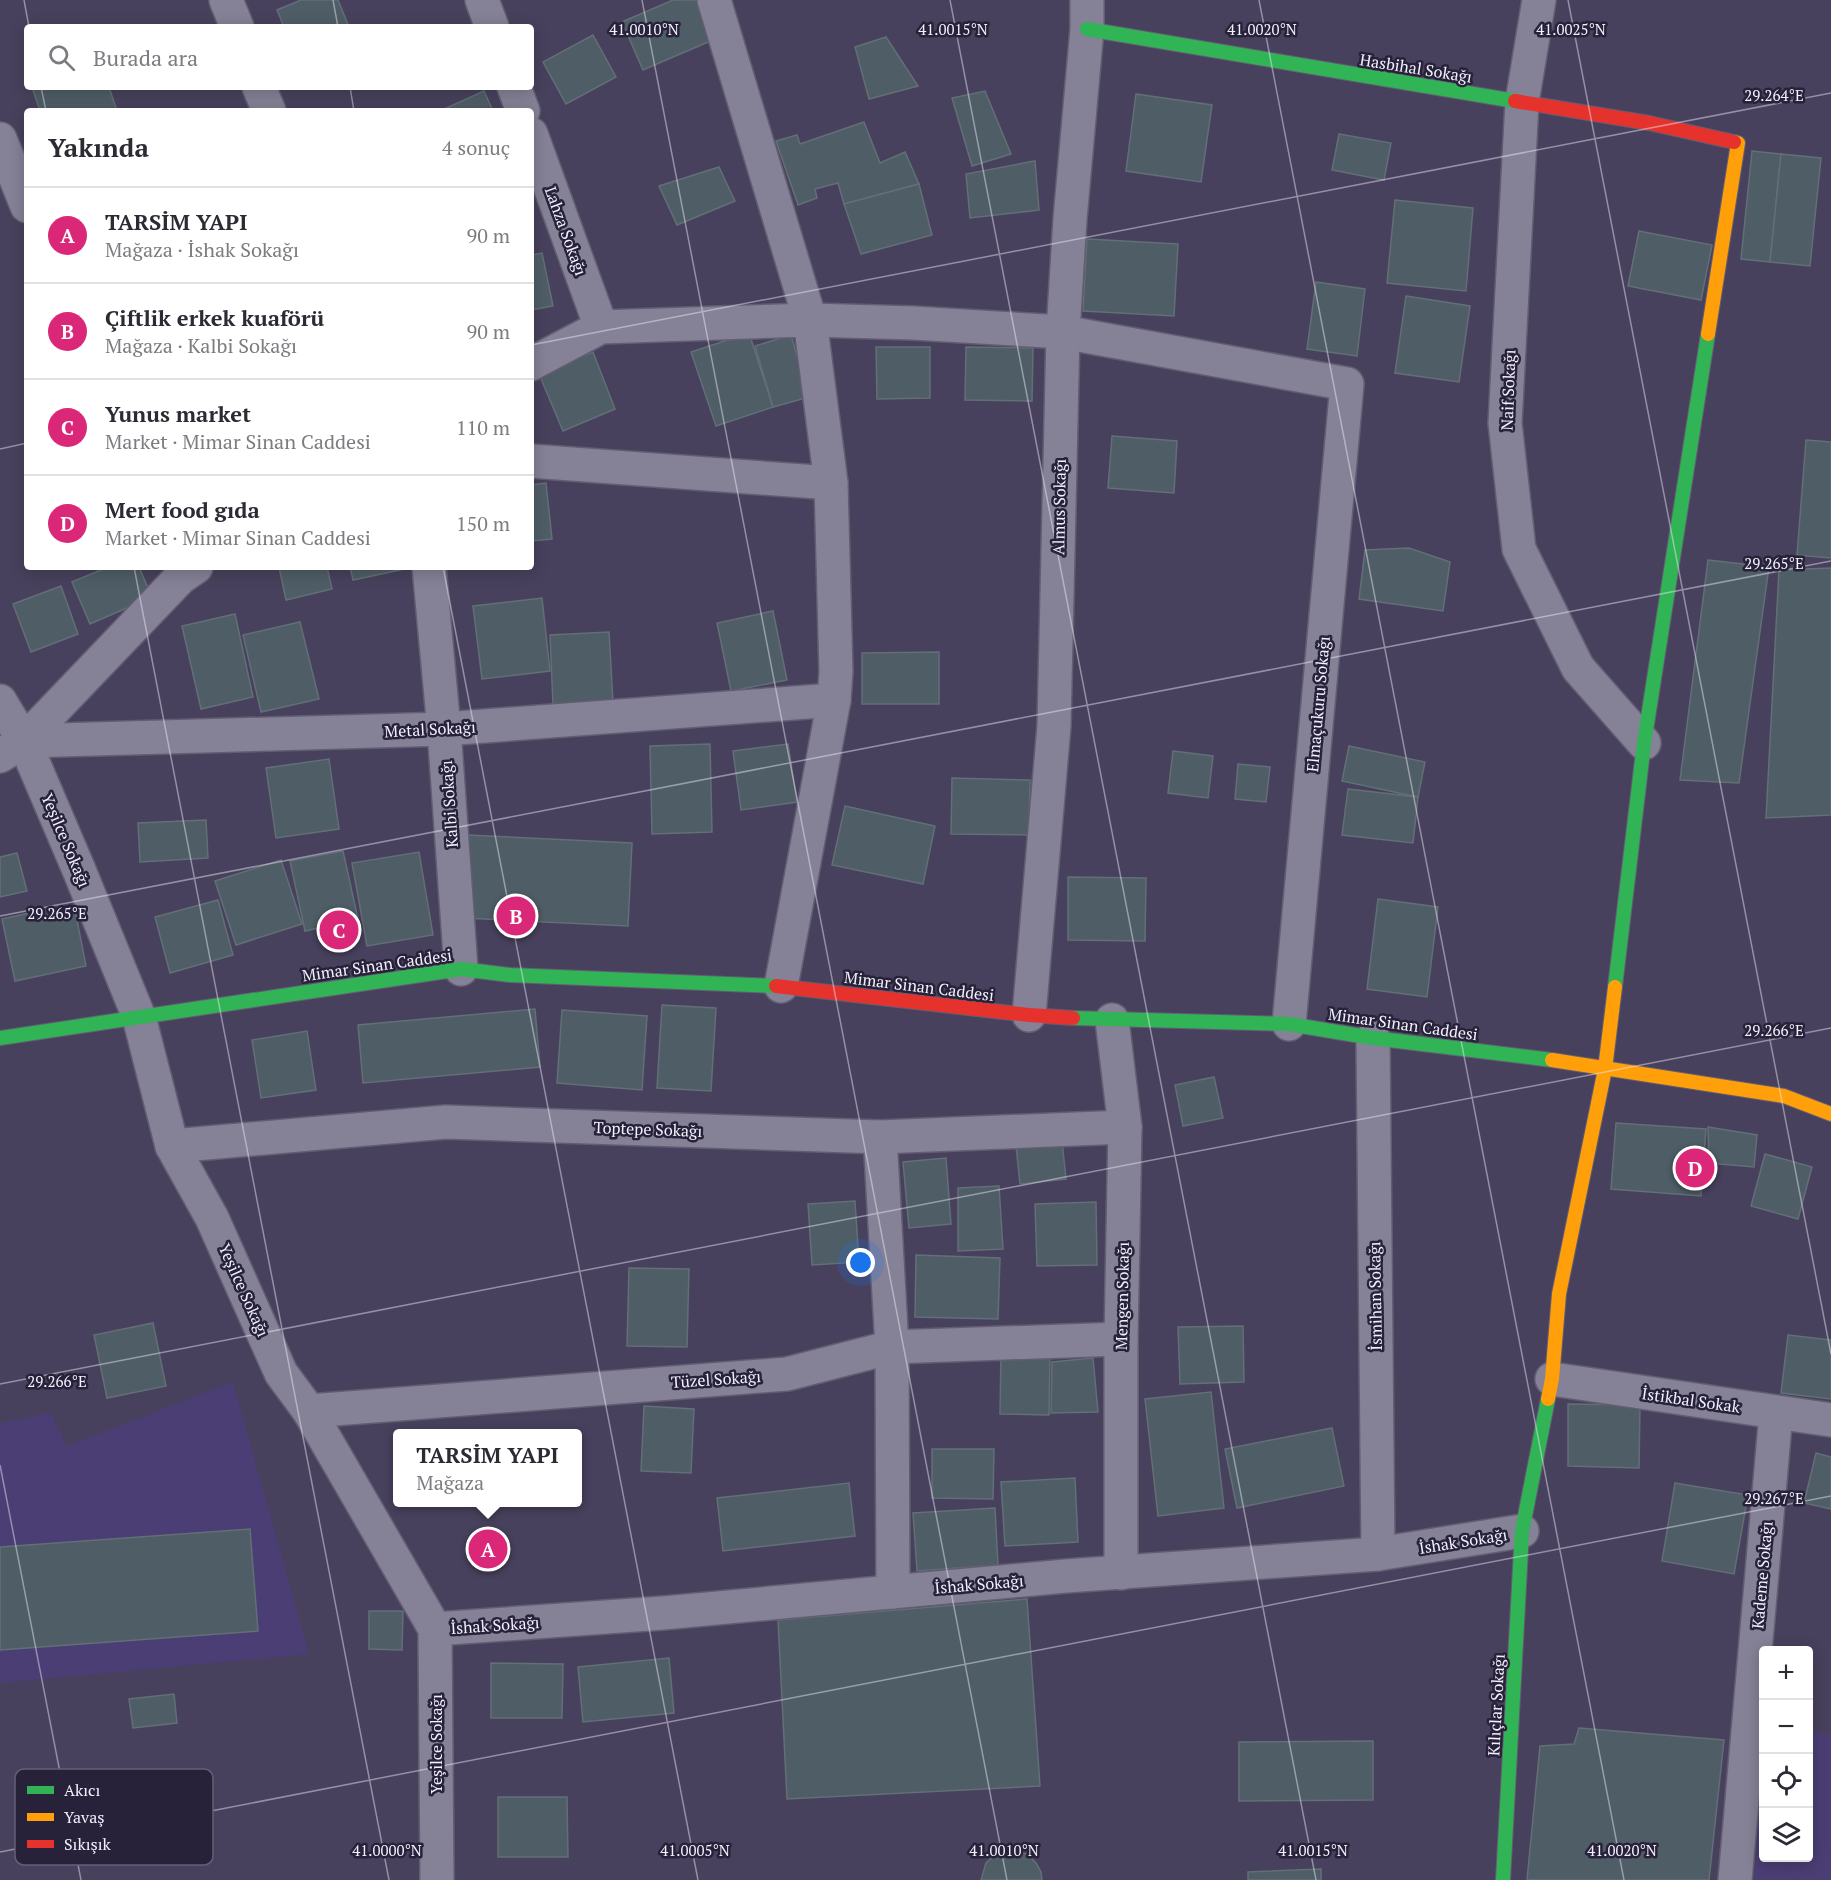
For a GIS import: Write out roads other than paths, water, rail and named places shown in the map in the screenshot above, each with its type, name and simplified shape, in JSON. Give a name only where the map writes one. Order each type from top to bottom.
[{"type":"street","points":[[226,0],[236,24]]},
{"type":"street","points":[[482,0],[491,24]]},
{"type":"street","points":[[714,0],[810,320],[831,483],[836,672],[834,700],[781,986]]},
{"type":"street","name":"Naif Sokağı","points":[[1539,0],[1522,102],[1505,423],[1519,549],[1578,668],[1644,743]]},
{"type":"street","name":"Hasbihal Sokağı","points":[[1087,15],[1360,76],[1649,123],[1738,142]]},
{"type":"street","name":"Almus Sokağı","points":[[1029,1015],[1054,726],[1063,332],[1087,15]]},
{"type":"street","points":[[261,90],[268,108]]},
{"type":"street","points":[[515,90],[522,108]]},
{"type":"street","points":[[0,140],[24,199]]},
{"type":"street","name":"Lahza Sokağı","points":[[534,142],[601,327]]},
{"type":"street","name":"Kılıçlar Sokağı","points":[[1503,1880],[1522,1531],[1552,1379],[1559,1294],[1605,1068],[1644,743],[1738,142]]},
{"type":"street","points":[[534,362],[601,327],[810,320],[913,323],[1063,332]]},
{"type":"street","name":"Elmaçukuru Sokağı","points":[[1063,332],[1347,384],[1289,1024]]},
{"type":"street","points":[[534,461],[831,483]]},
{"type":"street","name":"Kalbi Sokağı","points":[[429,570],[444,729],[461,969]]},
{"type":"street","points":[[12,749],[184,571]]},
{"type":"street","name":"Metal Sokağı","points":[[12,749],[444,729],[834,700]]},
{"type":"street","name":"Yeşilce Sokağı","points":[[0,701],[12,749],[79,870],[139,1017],[172,1146],[212,1218],[281,1373],[309,1411],[435,1629],[437,1880]]},
{"type":"street","name":"Mimar Sinan Caddesi","points":[[0,1038],[461,969],[510,975],[781,986],[1029,1015],[1112,1020],[1289,1024],[1373,1038],[1551,1060],[1785,1096],[1831,1114]]},
{"type":"street","name":"Mengen Sokağı","points":[[1112,1020],[1125,1127],[1121,1339],[1121,1573]]},
{"type":"street","name":"İsmihan Sokağı","points":[[1373,1038],[1378,1554]]},
{"type":"street","name":"Toptepe Sokağı","points":[[172,1146],[447,1122],[880,1137],[1125,1127]]},
{"type":"street","points":[[880,1137],[892,1347],[894,1592]]},
{"type":"street","name":"Tüzel Sokağı","points":[[309,1411],[787,1374],[892,1347],[1121,1339]]},
{"type":"street","name":"İstikbal Sokak","points":[[1552,1379],[1831,1420]]},
{"type":"street","name":"Kademe Sokağı","points":[[1735,1880],[1776,1413]]},
{"type":"street","name":"İshak Sokağı","points":[[435,1629],[663,1613],[1121,1573],[1378,1554],[1522,1531]]},
{"type":"place","name":"Çiftlik erkek kuaförü","points":[[516,916]]},
{"type":"place","name":"Yunus market","points":[[339,930]]},
{"type":"place","name":"Mert food gıda","points":[[1695,1168]]},
{"type":"place","name":"TARSİM YAPI","points":[[488,1549]]}]
